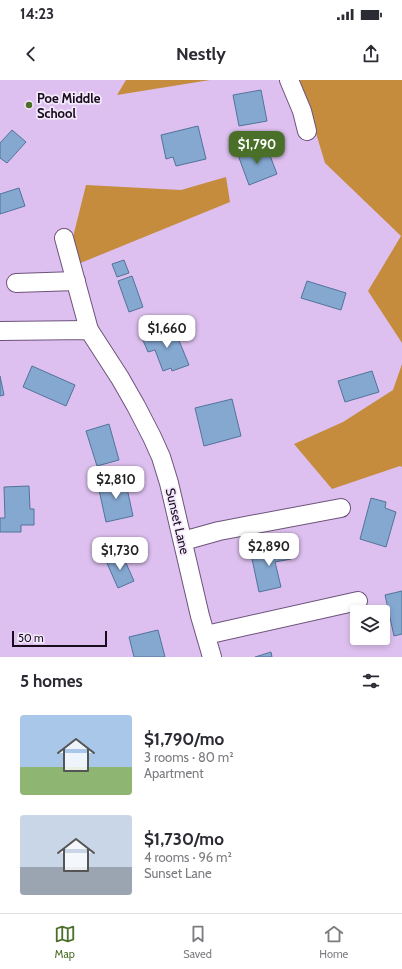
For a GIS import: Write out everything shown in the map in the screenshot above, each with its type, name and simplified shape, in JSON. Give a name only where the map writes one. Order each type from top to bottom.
[{"type":"street","points":[[289,80],[302,111],[307,132]]},
{"type":"street","name":"Sunset Lane","points":[[64,238],[89,330],[120,378],[152,437],[161,457],[169,483],[212,657]]},
{"type":"street","points":[[16,283],[76,281]]},
{"type":"street","points":[[0,331],[89,330]]},
{"type":"street","points":[[183,541],[219,531],[341,508]]},
{"type":"street","points":[[206,635],[358,601]]},
{"type":"shaded area","points":[[126,80],[210,80],[117,95]]},
{"type":"shaded area","points":[[300,80],[402,80],[402,343],[368,291],[401,236],[325,163]]},
{"type":"shaded area","points":[[226,177],[230,202],[78,264],[73,237],[86,185],[181,190]]},
{"type":"shaded area","points":[[402,364],[402,467],[400,466],[332,489],[294,444],[343,422],[393,390]]},
{"type":"building","points":[[261,90],[267,121],[239,126],[233,95]]},
{"type":"building","points":[[198,126],[206,159],[176,166],[173,157],[166,159],[161,135]]},
{"type":"building","points":[[12,130],[26,142],[7,163],[0,158],[0,143]]},
{"type":"building","points":[[266,145],[277,174],[249,185],[238,155]]},
{"type":"building","points":[[19,188],[25,206],[0,214],[0,194]]},
{"type":"building","points":[[124,260],[129,273],[117,277],[112,264]]},
{"type":"building","points":[[132,276],[143,307],[129,312],[118,281]]},
{"type":"building","points":[[307,281],[346,293],[341,310],[301,298]]},
{"type":"building","points":[[173,326],[189,365],[172,371],[171,368],[163,371],[155,350],[148,352],[142,338]]},
{"type":"building","points":[[32,366],[75,385],[66,406],[23,387]]},
{"type":"building","points":[[372,371],[379,392],[345,402],[338,381]]},
{"type":"building","points":[[0,376],[4,395],[0,396]]},
{"type":"building","points":[[232,399],[241,436],[204,446],[195,408]]},
{"type":"building","points":[[109,424],[119,460],[97,466],[86,431]]},
{"type":"building","points":[[125,479],[133,516],[106,522],[98,485]]},
{"type":"building","points":[[29,486],[30,509],[34,509],[34,525],[21,525],[21,532],[0,532],[0,518],[5,518],[4,487]]},
{"type":"building","points":[[371,498],[386,502],[385,508],[396,512],[386,547],[360,539]]},
{"type":"building","points":[[288,546],[291,559],[275,562],[281,587],[259,592],[251,554]]},
{"type":"building","points":[[122,554],[134,581],[118,588],[106,561]]},
{"type":"building","points":[[402,591],[402,634],[394,636],[390,618],[390,605],[387,605],[385,595]]},
{"type":"building","points":[[158,630],[165,657],[134,657],[129,637]]},
{"type":"building","points":[[271,652],[272,657],[255,657]]},
{"type":"place","name":"Poe Middle School","points":[[29,105]]}]
